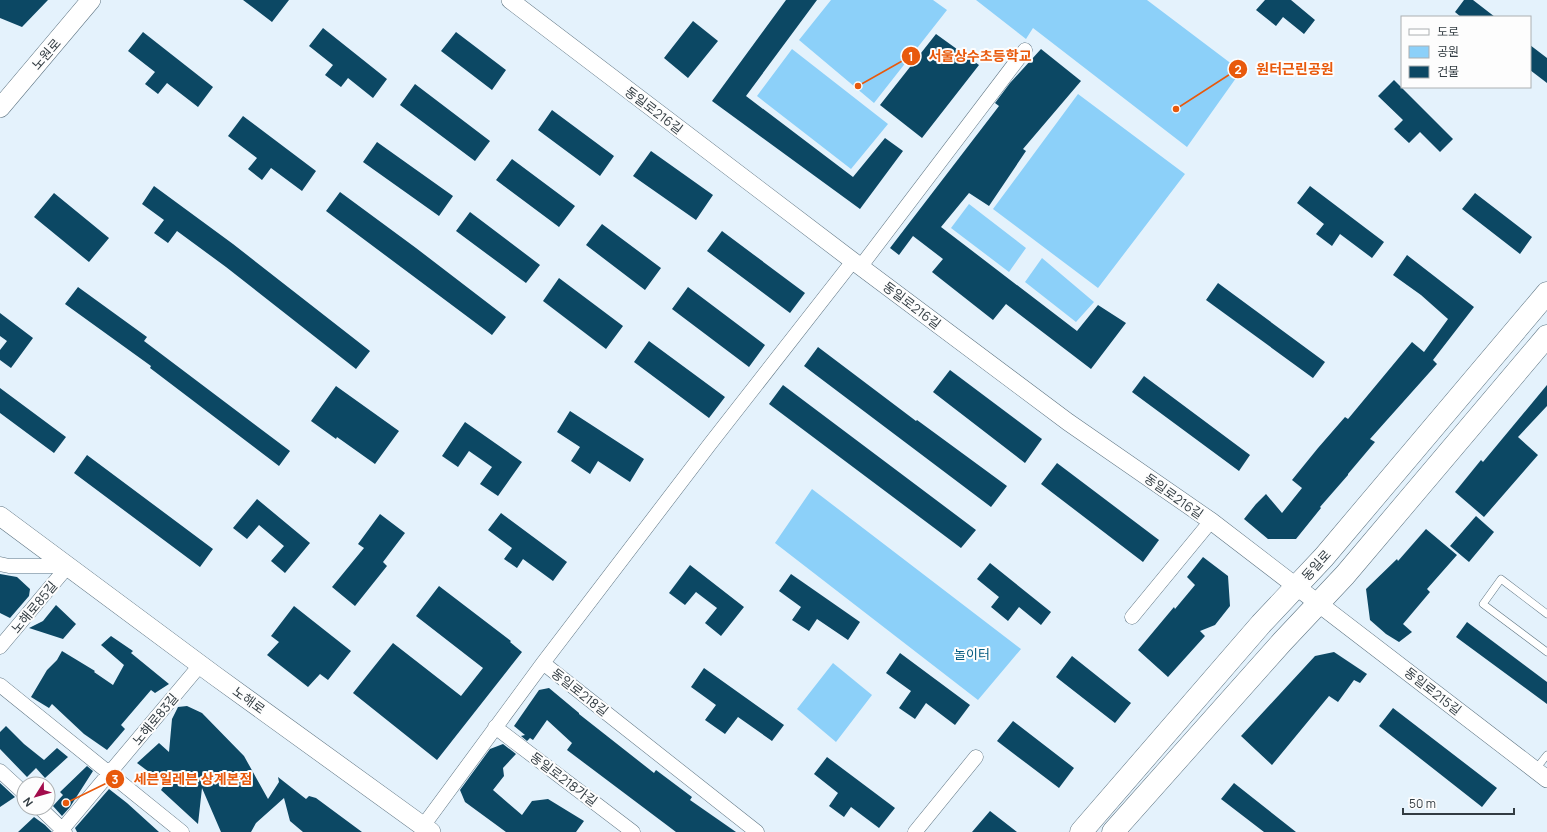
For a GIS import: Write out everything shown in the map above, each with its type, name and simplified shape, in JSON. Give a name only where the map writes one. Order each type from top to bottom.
[{"type":"main road","name":"노원로","points":[[0,108],[92,0]]},
{"type":"main road","name":"동일로","points":[[1080,832],[1261,624],[1324,557],[1547,293]]},
{"type":"main road","points":[[1113,832],[1282,642],[1320,604],[1547,336]]},
{"type":"main road","name":"노해로","points":[[0,516],[427,829]]},
{"type":"street","name":"동일로216길","points":[[510,0],[857,264],[1068,422],[1211,521],[1320,604]]},
{"type":"street","points":[[543,663],[710,444],[857,264],[1025,50]]},
{"type":"street","points":[[1132,617],[1211,521]]},
{"type":"street","points":[[0,564],[9,566],[68,566]]},
{"type":"street","name":"노해로85길","points":[[0,647],[68,566]]},
{"type":"street","name":"동일로215길","points":[[1320,604],[1541,774]]},
{"type":"street","name":"동일로218길","points":[[427,829],[495,727],[543,663],[758,832]]},
{"type":"street","name":"노해로83길","points":[[48,816],[63,831],[108,774],[201,664]]},
{"type":"street","points":[[0,685],[108,774],[182,832]]},
{"type":"street","name":"동일로218가길","points":[[495,727],[633,832]]},
{"type":"street","points":[[915,832],[976,758]]},
{"type":"street","points":[[0,771],[16,786]]},
{"type":"lane","points":[[1547,614],[1501,579],[1483,604],[1547,652]]},
{"type":"lane","points":[[1541,774],[1547,755]]},
{"type":"green space","points":[[831,0],[933,0],[947,10],[874,103],[799,40]]},
{"type":"green space","points":[[976,0],[1147,0],[1241,71],[1187,147],[1033,28],[1026,39]]},
{"type":"green space","points":[[792,49],[888,124],[851,169],[757,96]]},
{"type":"green space","points":[[1078,94],[1185,174],[1098,288],[993,209]]},
{"type":"green space","points":[[969,204],[1026,248],[1009,272],[951,228]]},
{"type":"green space","points":[[1042,258],[1094,302],[1076,322],[1025,282]]},
{"type":"green space","name":"놀이터","points":[[812,489],[1021,649],[978,700],[775,543]]},
{"type":"green space","points":[[833,663],[872,695],[836,742],[797,709]]},
{"type":"building","points":[[0,0],[48,0],[22,27],[0,18]]},
{"type":"building","points":[[243,0],[289,0],[272,22]]},
{"type":"building","points":[[786,0],[817,0],[746,96],[853,177],[885,138],[903,151],[860,209],[712,101]]},
{"type":"building","points":[[1265,0],[1291,0],[1315,20],[1304,34],[1283,17],[1276,26],[1256,10]]},
{"type":"building","points":[[1464,0],[1473,0],[1494,16],[1460,16],[1455,12]]},
{"type":"building","points":[[693,21],[718,41],[688,78],[664,58]]},
{"type":"building","points":[[323,28],[387,79],[373,98],[348,78],[341,87],[325,75],[333,65],[309,46]]},
{"type":"building","points":[[143,32],[213,87],[198,107],[167,83],[158,94],[145,84],[155,72],[128,51]]},
{"type":"building","points":[[456,32],[506,70],[492,90],[441,51]]},
{"type":"building","points":[[936,34],[979,65],[922,138],[880,105]]},
{"type":"building","points":[[1531,46],[1547,58],[1547,83],[1531,71]]},
{"type":"building","points":[[1041,49],[1081,81],[1023,149],[1026,151],[989,206],[969,193],[941,227],[1077,331],[1098,305],[1126,323],[1091,369],[1006,304],[993,320],[932,272],[943,259],[913,236],[899,255],[890,248],[999,106],[995,103],[1010,83]]},
{"type":"building","points":[[1394,80],[1453,139],[1440,152],[1420,132],[1409,143],[1394,129],[1403,120],[1378,96]]},
{"type":"building","points":[[415,84],[490,141],[475,161],[400,105]]},
{"type":"building","points":[[552,110],[614,156],[600,176],[538,130]]},
{"type":"building","points":[[243,116],[316,171],[302,191],[271,168],[262,180],[248,169],[257,158],[228,136]]},
{"type":"building","points":[[377,142],[453,196],[439,216],[363,162]]},
{"type":"building","points":[[651,151],[713,195],[696,220],[633,176]]},
{"type":"building","points":[[512,159],[575,206],[559,227],[496,180]]},
{"type":"building","points":[[154,186],[233,244],[370,351],[356,369],[226,267],[177,231],[168,243],[154,233],[164,220],[142,204]]},
{"type":"building","points":[[1310,186],[1384,242],[1372,258],[1340,234],[1332,246],[1316,234],[1324,224],[1297,203]]},
{"type":"building","points":[[340,192],[506,317],[492,335],[326,211]]},
{"type":"building","points":[[54,193],[109,238],[89,262],[34,217]]},
{"type":"building","points":[[1475,193],[1532,237],[1520,254],[1462,209]]},
{"type":"building","points":[[470,212],[540,265],[526,283],[456,231]]},
{"type":"building","points":[[602,224],[661,268],[645,290],[586,245]]},
{"type":"building","points":[[722,231],[805,293],[790,313],[707,251]]},
{"type":"building","points":[[1407,255],[1474,307],[1433,360],[1437,364],[1370,439],[1375,442],[1320,507],[1321,508],[1296,539],[1268,539],[1244,519],[1256,504],[1266,494],[1282,513],[1302,488],[1292,480],[1318,448],[1345,417],[1348,419],[1412,342],[1424,352],[1448,319],[1421,295],[1393,275]]},
{"type":"building","points":[[559,278],[623,326],[606,349],[543,301]]},
{"type":"building","points":[[1218,283],[1325,362],[1313,378],[1206,300]]},
{"type":"building","points":[[78,287],[147,337],[144,341],[290,451],[279,466],[150,368],[151,366],[65,304]]},
{"type":"building","points":[[688,287],[765,345],[749,367],[672,309]]},
{"type":"building","points":[[0,313],[33,338],[11,368],[0,360],[0,350],[7,341],[0,336]]},
{"type":"building","points":[[649,341],[725,397],[709,418],[634,362]]},
{"type":"building","points":[[818,347],[916,421],[917,420],[1007,486],[991,507],[804,366]]},
{"type":"building","points":[[950,370],[1042,439],[1025,463],[933,392]]},
{"type":"building","points":[[1144,376],[1250,455],[1239,471],[1132,392]]},
{"type":"building","points":[[783,385],[976,530],[961,548],[769,404]]},
{"type":"building","points":[[1547,385],[1547,406],[1518,437],[1538,455],[1484,517],[1455,492],[1481,460],[1483,462]]},
{"type":"building","points":[[336,386],[399,431],[375,464],[337,437],[336,439],[311,421]]},
{"type":"building","points":[[0,388],[66,437],[54,453],[0,413]]},
{"type":"building","points":[[570,411],[644,459],[630,482],[598,461],[590,474],[571,461],[580,447],[557,432]]},
{"type":"building","points":[[465,422],[522,462],[498,496],[480,484],[492,467],[469,451],[458,467],[442,456]]},
{"type":"building","points":[[87,455],[213,549],[200,567],[74,473]]},
{"type":"building","points":[[1057,463],[1159,540],[1143,562],[1041,484]]},
{"type":"building","points":[[257,499],[310,543],[285,573],[271,561],[284,546],[259,525],[247,539],[233,528]]},
{"type":"building","points":[[501,513],[567,562],[553,581],[523,559],[517,568],[504,559],[512,548],[488,530]]},
{"type":"building","points":[[380,514],[405,533],[383,562],[387,566],[355,606],[332,587],[364,548],[358,544]]},
{"type":"building","points":[[1476,516],[1494,532],[1469,562],[1450,546]]},
{"type":"building","points":[[1426,529],[1457,555],[1427,589],[1430,592],[1403,624],[1412,632],[1399,642],[1386,634],[1370,620],[1366,589],[1397,559],[1398,561]]},
{"type":"building","points":[[1203,557],[1228,576],[1230,606],[1215,625],[1200,631],[1205,636],[1168,677],[1138,650],[1174,607],[1175,609],[1195,585],[1187,577]]},
{"type":"building","points":[[990,563],[1051,612],[1041,625],[1019,607],[1008,621],[991,607],[999,597],[977,579]]},
{"type":"building","points":[[690,565],[744,607],[721,636],[705,623],[717,608],[696,592],[685,605],[669,593]]},
{"type":"building","points":[[0,574],[17,577],[30,589],[29,596],[10,618],[0,613]]},
{"type":"building","points":[[791,574],[860,622],[848,640],[817,619],[809,631],[792,620],[801,607],[779,591]]},
{"type":"building","points":[[439,586],[511,641],[510,642],[522,652],[437,760],[353,693],[393,643],[461,696],[483,668],[416,616]]},
{"type":"building","points":[[56,605],[76,624],[63,639],[29,628],[43,621]]},
{"type":"building","points":[[294,606],[351,651],[328,680],[320,674],[308,687],[267,655],[279,642],[271,636]]},
{"type":"building","points":[[1467,622],[1547,682],[1547,704],[1456,637]]},
{"type":"building","points":[[111,636],[133,651],[131,653],[169,684],[155,693],[151,690],[121,725],[125,729],[107,750],[84,734],[52,704],[49,708],[31,697],[47,670],[57,660],[62,651],[95,671],[94,672],[113,685],[124,665],[101,645]]},
{"type":"building","points":[[1334,652],[1367,674],[1360,683],[1354,680],[1338,702],[1329,696],[1272,765],[1241,736],[1315,656]]},
{"type":"building","points":[[900,653],[970,705],[955,725],[926,703],[915,719],[899,708],[911,691],[886,673]]},
{"type":"building","points":[[1072,656],[1131,703],[1115,723],[1056,677]]},
{"type":"building","points":[[704,668],[784,725],[772,741],[738,717],[725,734],[705,720],[716,705],[691,687]]},
{"type":"building","points":[[549,688],[579,714],[654,773],[656,770],[692,797],[690,800],[736,832],[676,832],[567,750],[572,743],[547,720],[533,740],[530,738],[527,741],[521,736],[525,735],[514,726],[539,690]]},
{"type":"building","points":[[187,706],[202,713],[244,756],[268,799],[279,782],[278,777],[306,799],[309,796],[316,798],[362,832],[303,832],[290,821],[284,798],[256,823],[251,832],[221,832],[202,788],[198,824],[161,790],[165,784],[137,763],[159,743],[169,752],[172,719],[178,707]]},
{"type":"building","points":[[1393,708],[1497,788],[1482,807],[1379,726]]},
{"type":"building","points":[[1013,721],[1074,768],[1059,788],[997,741]]},
{"type":"building","points":[[6,726],[24,744],[44,760],[57,748],[68,757],[47,776],[43,776],[36,768],[28,776],[26,776],[0,749],[0,732]]},
{"type":"building","points":[[503,744],[516,754],[503,768],[504,776],[493,790],[522,815],[532,801],[548,799],[584,821],[576,832],[506,832],[465,802],[460,790],[490,749]]},
{"type":"building","points":[[827,757],[895,808],[879,828],[851,807],[844,817],[829,806],[838,793],[814,774]]},
{"type":"building","points":[[87,766],[93,771],[70,807],[62,816],[56,809],[56,803],[63,795],[60,792]]},
{"type":"building","points":[[0,783],[15,797],[0,807]]},
{"type":"building","points":[[1234,783],[1296,832],[1264,832],[1221,799]]},
{"type":"building","points":[[109,789],[159,832],[77,832],[75,828]]},
{"type":"building","points":[[990,811],[1017,832],[972,832]]},
{"type":"building","points":[[34,817],[45,825],[52,832],[18,832]]},
{"type":"place","name":"서울상수초등학교","points":[[858,86]]},
{"type":"place","name":"원터근린공원","points":[[1176,109]]},
{"type":"place","name":"세븐일레븐 상계본점","points":[[66,803]]}]
